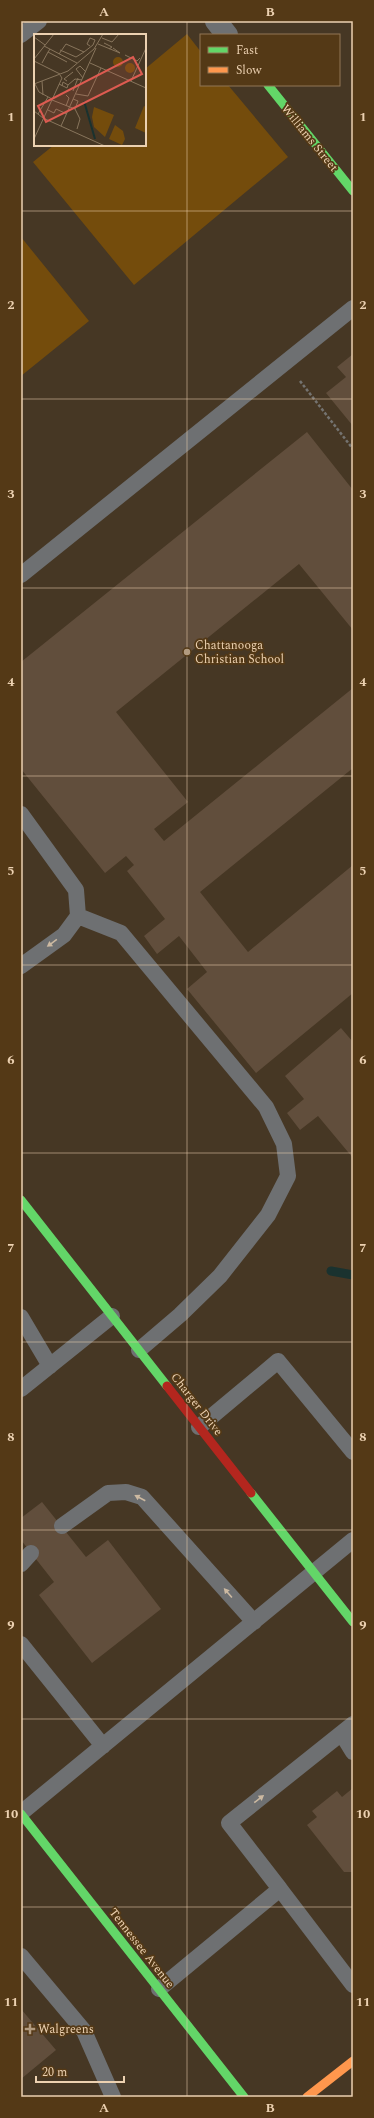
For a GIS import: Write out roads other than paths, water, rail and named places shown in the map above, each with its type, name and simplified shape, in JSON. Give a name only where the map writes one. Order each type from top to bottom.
[{"type":"street","points":[[216,21],[226,34]]},
{"type":"street","name":"Williams Street","points":[[269,86],[353,191]]},
{"type":"street","name":"Charger Drive","points":[[21,1200],[353,1622]]},
{"type":"street","name":"Tennessee Avenue","points":[[21,1814],[244,2097]]},
{"type":"street","points":[[307,2097],[353,2061]]},
{"type":"lane","points":[[21,35],[39,21]]},
{"type":"lane","points":[[21,575],[353,308]]},
{"type":"lane","points":[[21,814],[76,890],[78,916],[64,935],[21,966]]},
{"type":"lane","points":[[78,916],[122,933],[266,1108],[284,1144],[288,1176],[268,1215],[220,1276],[180,1315],[139,1350]]},
{"type":"lane","points":[[21,1390],[112,1316]]},
{"type":"lane","points":[[21,1317],[50,1366]]},
{"type":"lane","points":[[200,1427],[278,1361],[353,1452]]},
{"type":"lane","points":[[62,1526],[108,1493],[126,1492],[142,1497],[254,1622]]},
{"type":"lane","points":[[21,1814],[353,1540]]},
{"type":"lane","points":[[21,1644],[103,1746]]},
{"type":"lane","points":[[352,1983],[229,1823],[347,1729],[353,1752]]},
{"type":"lane","points":[[159,1989],[280,1889]]},
{"type":"lane","points":[[21,1956],[84,2031],[113,2097]]},
{"type":"waterway","points":[[331,1271],[353,1275]]},
{"type":"place","name":"Chattanooga Christian School","points":[[187,652]]},
{"type":"place","name":"Walgreens","points":[[30,2029]]}]
